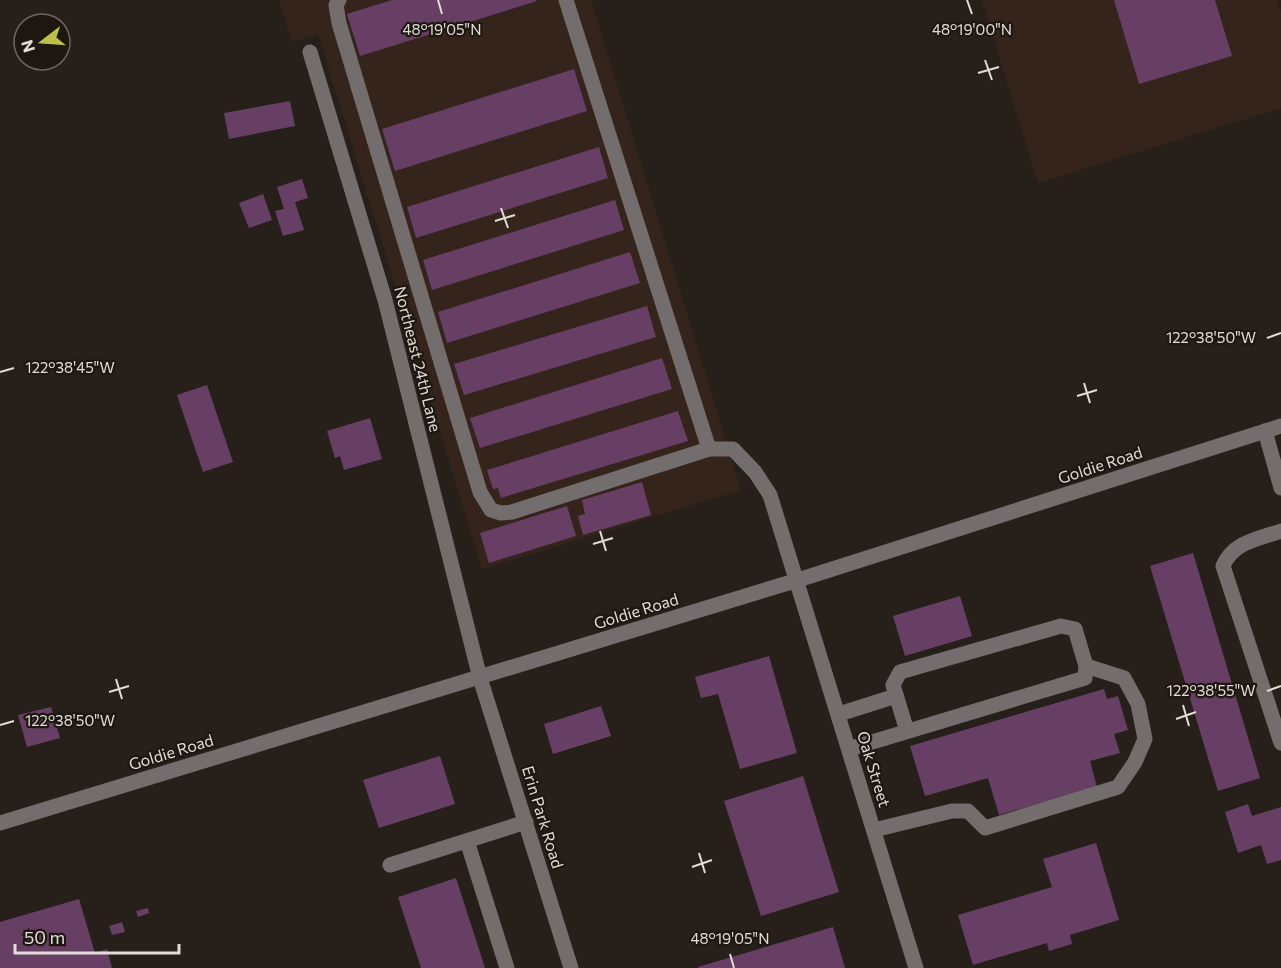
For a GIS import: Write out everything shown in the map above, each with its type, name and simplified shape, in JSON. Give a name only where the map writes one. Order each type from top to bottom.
[{"type":"street","points":[[339,0],[336,5],[339,23],[480,492],[491,510],[501,513],[512,512],[709,448],[566,0]]},
{"type":"street","name":"Northeast 24th Lane","points":[[310,52],[385,300],[480,678]]},
{"type":"street","name":"Goldie Road","points":[[0,823],[798,580],[1281,426]]},
{"type":"street","points":[[1265,431],[1281,488]]},
{"type":"street","name":"Oak Street","points":[[709,448],[733,449],[755,472],[770,495],[916,968]]},
{"type":"street","points":[[1281,531],[1239,545],[1227,556],[1223,566],[1281,743]]},
{"type":"street","points":[[849,748],[907,731],[1085,678],[1086,666],[1075,629],[1060,626],[900,672],[893,685],[907,731]]},
{"type":"street","points":[[874,830],[952,810],[968,811],[985,828],[1118,788],[1135,762],[1145,739],[1138,704],[1124,678],[1086,666]]},
{"type":"street","name":"Erin Park Road","points":[[480,678],[571,968]]},
{"type":"street","points":[[839,714],[896,696]]},
{"type":"street","points":[[390,865],[526,822]]},
{"type":"street","points":[[467,841],[507,968]]},
{"type":"shaded area","points":[[279,0],[591,0],[741,490],[482,569],[318,34],[292,42]]},
{"type":"shaded area","points":[[982,0],[1277,0],[1281,12],[1281,108],[1038,183]]},
{"type":"building","points":[[392,0],[537,1],[360,56],[347,14]]},
{"type":"building","points":[[1114,0],[1215,0],[1232,56],[1139,84]]},
{"type":"building","points":[[574,69],[587,111],[395,171],[382,129]]},
{"type":"building","points":[[290,101],[295,126],[229,139],[224,113]]},
{"type":"building","points":[[599,147],[608,178],[416,238],[407,207]]},
{"type":"building","points":[[302,179],[308,198],[295,202],[304,230],[283,236],[275,211],[284,209],[277,187]]},
{"type":"building","points":[[263,194],[272,220],[249,228],[239,203]]},
{"type":"building","points":[[615,200],[624,230],[432,290],[423,260]]},
{"type":"building","points":[[630,252],[640,283],[447,343],[438,312]]},
{"type":"building","points":[[647,306],[656,337],[464,395],[454,364]]},
{"type":"building","points":[[662,358],[672,389],[480,448],[470,418]]},
{"type":"building","points":[[207,385],[233,462],[203,472],[177,395]]},
{"type":"building","points":[[678,411],[688,441],[501,498],[498,488],[493,489],[487,470]]},
{"type":"building","points":[[370,418],[382,459],[344,470],[340,456],[335,458],[327,431]]},
{"type":"building","points":[[642,482],[651,515],[583,535],[578,516],[585,514],[582,500]]},
{"type":"building","points":[[567,506],[576,536],[489,563],[480,533]]},
{"type":"building","points":[[1193,553],[1260,778],[1218,791],[1150,566]]},
{"type":"building","points":[[960,596],[972,636],[905,656],[893,616]]},
{"type":"building","points":[[769,656],[797,753],[740,769],[718,694],[701,698],[695,677]]},
{"type":"building","points":[[1104,689],[1107,699],[1118,696],[1128,730],[1114,734],[1120,753],[1090,761],[1097,787],[999,815],[988,778],[925,796],[910,746]]},
{"type":"building","points":[[601,706],[611,736],[553,754],[544,724]]},
{"type":"building","points":[[51,707],[60,738],[27,747],[18,715]]},
{"type":"building","points":[[440,756],[455,804],[379,828],[363,780]]},
{"type":"building","points":[[803,776],[839,892],[761,916],[724,801]]},
{"type":"building","points":[[1248,804],[1252,816],[1281,807],[1281,860],[1267,864],[1261,845],[1238,853],[1225,812]]},
{"type":"building","points":[[1096,843],[1119,920],[1070,935],[1072,944],[1049,951],[1047,943],[973,965],[958,915],[1052,887],[1043,859]]},
{"type":"building","points":[[456,878],[485,968],[421,968],[398,897]]},
{"type":"building","points":[[79,899],[95,953],[107,949],[112,968],[0,968],[0,922]]},
{"type":"building","points":[[148,908],[149,913],[138,917],[136,911]]},
{"type":"building","points":[[122,922],[125,932],[112,935],[109,926]]},
{"type":"building","points":[[833,927],[845,968],[698,968],[698,967]]}]
